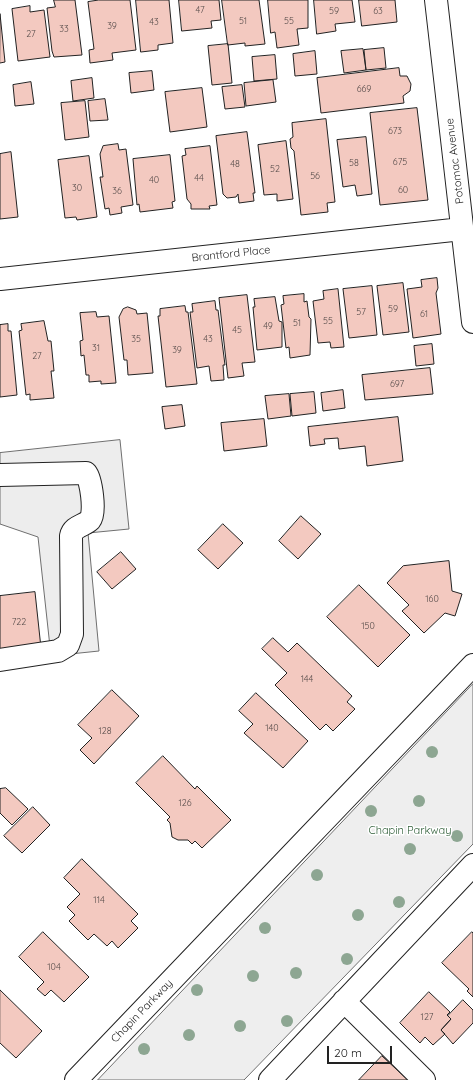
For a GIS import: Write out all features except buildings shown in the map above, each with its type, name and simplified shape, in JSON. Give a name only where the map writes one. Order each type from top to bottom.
[{"type":"street","name":"Potomac Avenue","points":[[436,0],[473,322]]},
{"type":"street","name":"Brantford Place","points":[[0,278],[462,229]]},
{"type":"street","points":[[0,475],[86,473],[90,479],[92,514],[90,520],[74,529],[71,536],[72,634],[68,645],[58,651],[0,660]]},
{"type":"street","name":"Chapin Parkway","points":[[76,1080],[473,665]]},
{"type":"street","points":[[270,1080],[473,865]]},
{"type":"street","points":[[344,1001],[424,1080]]},
{"type":"green space","name":"Chapin Parkway","points":[[473,684],[473,844],[244,1080],[98,1080]]},
{"type":"shaded area","points":[[120,440],[129,529],[88,533],[99,651],[51,656],[38,537],[0,524],[0,453]]}]
